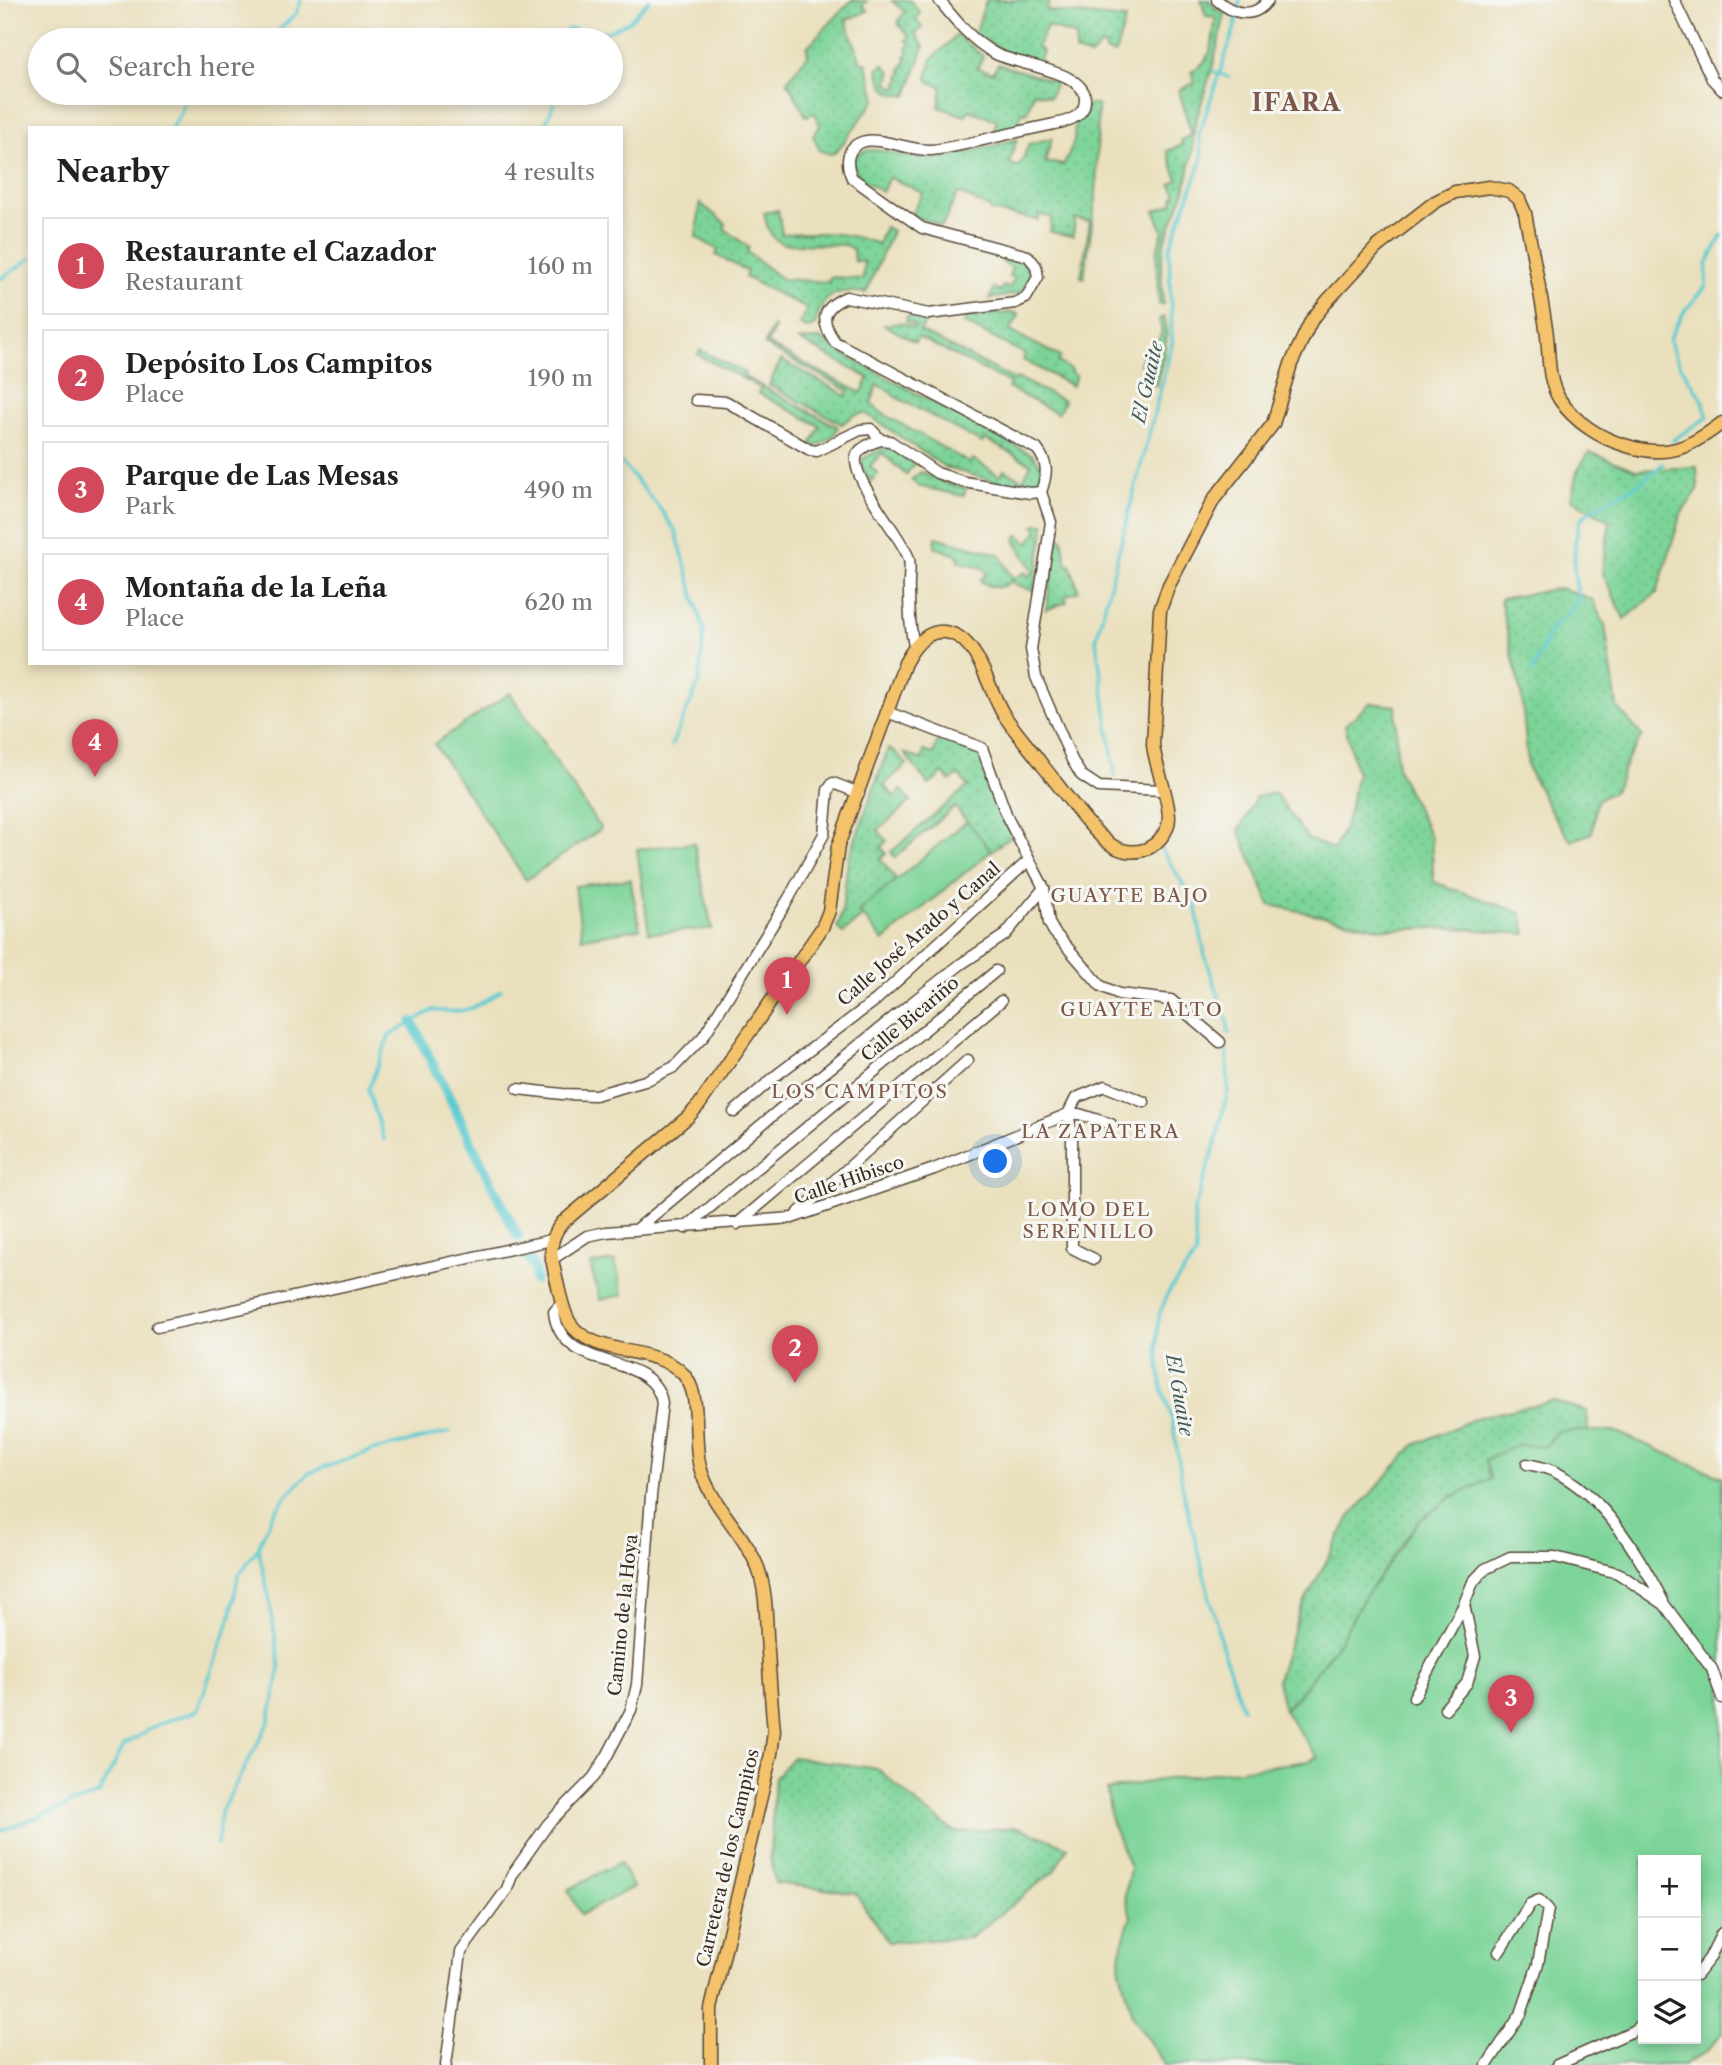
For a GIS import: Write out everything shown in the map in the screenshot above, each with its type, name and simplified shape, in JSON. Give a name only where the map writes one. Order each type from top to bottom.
[{"type":"main road","points":[[551,1240],[562,1223],[699,1105],[814,939],[829,911],[835,858],[905,663],[914,646],[930,633],[956,635],[972,650],[1004,714],[1081,814],[1110,845],[1131,852],[1154,845],[1163,836],[1169,820],[1153,745],[1160,610],[1169,585],[1214,499],[1273,424],[1292,365],[1311,321],[1377,247],[1435,202],[1455,192],[1489,187],[1509,191],[1519,199],[1525,213],[1547,331],[1551,380],[1559,399],[1572,415],[1612,442],[1652,452],[1670,452],[1699,442],[1722,423]]},
{"type":"main road","name":"Carretera de los Campitos","points":[[551,1240],[551,1259],[570,1323],[590,1339],[672,1365],[687,1379],[694,1396],[696,1444],[701,1469],[710,1490],[757,1566],[764,1589],[774,1731],[771,1754],[711,2009],[711,2065]]},
{"type":"street","points":[[939,0],[974,41],[997,54],[1074,79],[1084,90],[1085,105],[1078,116],[1064,122],[930,150],[896,146],[876,140],[862,142],[852,148],[847,167],[852,178],[922,228],[1028,256],[1038,277],[1026,298],[1015,303],[929,314],[846,297],[827,310],[826,330],[835,342],[1037,449],[1045,458],[1047,468],[1041,492],[1051,523],[1031,649],[1036,677],[1081,775],[1099,787],[1162,790]]},
{"type":"street","points":[[1221,3],[1245,13],[1255,12],[1268,0]]},
{"type":"street","points":[[1674,0],[1712,79],[1722,90]]},
{"type":"street","points":[[696,400],[727,402],[810,450],[826,448],[860,430],[871,429],[881,440]]},
{"type":"street","points":[[914,646],[910,629],[909,560],[897,534],[870,495],[855,461],[856,454],[881,440],[890,441],[937,473],[1030,493],[1041,492]]},
{"type":"street","points":[[887,712],[982,748],[1008,819],[1044,888],[1049,923],[1054,933],[1101,986],[1119,994],[1171,1000],[1220,1042]]},
{"type":"street","points":[[518,1089],[594,1095],[645,1081],[674,1067],[703,1037],[789,898],[824,834],[828,790],[833,783],[859,793]]},
{"type":"street","name":"Calle José Arado y Canal","points":[[734,1112],[778,1074],[876,999],[1028,861]]},
{"type":"street","points":[[636,1230],[914,1001],[961,964],[1005,935],[1044,888]]},
{"type":"street","name":"Calle Bicariño","points":[[685,1228],[996,971]]},
{"type":"street","points":[[737,1224],[1001,1001]]},
{"type":"street","points":[[792,1218],[968,1060]]},
{"type":"street","points":[[1094,1259],[1072,1248],[1073,1134],[1068,1114],[1076,1098],[1105,1086],[1144,1102]]},
{"type":"street","points":[[1068,1114],[1079,1114],[1111,1124]]},
{"type":"street","name":"Calle Hibisco","points":[[551,1259],[587,1236],[607,1232],[792,1218],[934,1169],[1068,1114]]},
{"type":"street","points":[[157,1327],[551,1240]]},
{"type":"street","name":"Camino de la Hoya","points":[[446,2065],[461,1952],[507,1889],[512,1875],[548,1824],[594,1777],[631,1710],[637,1685],[651,1496],[662,1403],[660,1392],[648,1376],[585,1354],[566,1341],[556,1324],[554,1312],[562,1303]]},
{"type":"street","points":[[1527,1464],[1552,1470],[1581,1487],[1625,1536],[1647,1570],[1664,1604],[1712,1669],[1722,1698]]},
{"type":"street","points":[[1414,1697],[1473,1582],[1485,1569],[1510,1557],[1555,1557],[1618,1573],[1664,1604]]},
{"type":"street","points":[[1445,1709],[1467,1683],[1475,1656],[1464,1604]]},
{"type":"street","points":[[1487,2065],[1521,2014],[1538,1964],[1548,1909],[1539,1900],[1530,1904],[1499,1952]]},
{"type":"street","points":[[1701,1969],[1722,1933]]},
{"type":"street","points":[[1557,2065],[1638,2027]]},
{"type":"green space","points":[[852,0],[867,1],[862,6],[868,11],[846,20],[861,62],[866,62],[876,99],[836,152],[831,154],[820,151],[813,136],[820,126],[815,113],[806,116],[787,81],[808,55],[807,47]]},
{"type":"green space","points":[[910,0],[920,13],[916,20],[923,28],[915,33],[924,47],[907,96],[887,90],[878,70],[883,64],[891,72],[887,82],[895,89],[899,85],[903,72],[901,70],[907,58],[905,56],[909,52],[907,49],[910,44],[906,40],[910,37],[898,21],[905,12],[892,1]]},
{"type":"green space","points":[[986,0],[1050,0],[1047,8],[1049,11],[1126,19],[1115,54],[1105,51],[1106,47],[1101,45],[1091,56],[1075,51],[1076,36],[1047,26],[1037,48],[1043,51],[1039,62],[1009,54],[975,35]]},
{"type":"green space","points":[[1201,0],[1209,0],[1216,9],[1225,14],[1194,127],[1193,149],[1185,190],[1164,243],[1161,265],[1163,304],[1159,305],[1157,259],[1163,232],[1155,211],[1174,203],[1173,198],[1176,195],[1171,184],[1178,180],[1167,151],[1182,145],[1181,140],[1191,133],[1179,90],[1195,83],[1191,71],[1199,67],[1208,55],[1214,33],[1216,17],[1206,16]]},
{"type":"green space","points":[[957,35],[983,56],[978,68],[993,73],[998,64],[1056,82],[1050,97],[1034,92],[1027,113],[1022,112],[1017,128],[993,132],[997,120],[969,110],[965,116],[939,107],[942,87],[929,82],[927,78],[932,59]]},
{"type":"green space","points":[[1088,105],[1098,105],[1096,198],[1084,278],[1081,277],[1090,221],[1075,219],[1073,236],[1050,232],[1052,217],[1039,215],[1038,220],[991,211],[958,193],[942,226],[911,215],[923,193],[889,177],[882,192],[859,177],[851,162],[853,156],[860,152],[874,150],[910,157],[937,158],[1017,139],[1009,163],[1015,166],[1020,165],[1029,144],[1052,138],[1045,162],[1064,165],[1074,141],[1075,124]]},
{"type":"green space","points":[[700,203],[726,224],[724,228],[749,248],[747,252],[782,279],[829,282],[830,277],[863,279],[864,262],[854,261],[853,250],[845,245],[783,244],[772,235],[764,213],[778,210],[782,234],[843,235],[878,244],[885,227],[892,231],[866,293],[837,293],[821,307],[814,326],[807,328],[799,325],[807,309],[745,277],[747,271],[716,255],[718,250],[696,237]]},
{"type":"green space","points":[[1005,255],[1023,262],[1031,279],[1020,293],[990,299],[994,288],[1000,291],[1003,286],[1010,288],[1014,278],[1009,276],[1012,267],[1002,262]]},
{"type":"green space","points":[[1013,312],[1019,315],[1010,331],[1061,357],[1058,362],[1076,376],[1072,386],[1023,360],[1025,354],[964,323],[967,317]]},
{"type":"green space","points":[[907,316],[927,319],[920,331],[1015,380],[1017,378],[1064,401],[1058,414],[1008,388],[1010,383],[918,337],[915,342],[884,325],[901,323],[914,328],[915,325],[906,321]]},
{"type":"green space","points":[[1164,317],[1166,342],[1163,360],[1156,385],[1148,384],[1140,362],[1143,358],[1141,351],[1156,346],[1162,332],[1159,319]]},
{"type":"green space","points":[[773,326],[775,328],[767,344],[861,393],[869,378],[799,340],[823,339],[852,359],[1033,455],[1042,466],[1041,475],[1032,488],[1017,488],[945,467],[865,413],[854,415],[842,424],[769,385],[781,360],[847,396],[849,391],[764,345]],"holes":[[[877,385],[894,396],[982,443],[985,439],[1031,464],[1023,480],[1004,470],[1000,476],[973,459],[970,463],[882,413],[871,404]]]},
{"type":"green space","points":[[700,350],[838,427],[834,435],[818,446],[811,445],[820,426],[758,393],[761,388],[698,355]]},
{"type":"green space","points":[[884,448],[890,448],[914,464],[906,475],[882,453],[870,466],[878,474],[871,481],[862,469],[862,459]]},
{"type":"green space","points":[[1589,452],[1636,470],[1697,467],[1698,490],[1681,514],[1657,593],[1624,619],[1602,571],[1610,521],[1571,499],[1577,472]]},
{"type":"green space","points":[[921,472],[945,483],[966,488],[964,496],[918,486],[911,480]]},
{"type":"green space","points":[[1044,524],[1044,530],[1034,591],[1014,584],[1013,580],[1001,587],[992,587],[980,580],[987,574],[983,568],[958,561],[959,556],[935,547],[936,537],[999,554],[1013,579],[1026,572],[1029,576],[1034,572],[1015,540],[1018,535],[1028,543],[1038,530],[1034,526]]},
{"type":"green space","points":[[1062,538],[1067,565],[1070,564],[1079,591],[1065,596],[1067,602],[1046,610],[1057,539]]},
{"type":"green space","points":[[1560,588],[1592,599],[1605,626],[1617,707],[1642,736],[1627,761],[1615,791],[1597,800],[1592,833],[1571,841],[1550,810],[1528,768],[1522,699],[1500,599]]},
{"type":"green space","points":[[510,693],[601,829],[526,880],[434,744]]},
{"type":"green space","points":[[1370,703],[1396,706],[1397,768],[1431,838],[1434,882],[1521,913],[1526,934],[1452,928],[1383,929],[1270,905],[1239,831],[1256,797],[1275,793],[1308,839],[1334,850],[1347,820],[1357,774],[1345,725]]},
{"type":"green space","points":[[940,735],[979,750],[1012,836],[991,851],[955,807],[895,857],[891,852],[968,786],[959,775],[950,781],[943,773],[929,785],[904,753],[922,760],[924,751],[933,754]]},
{"type":"green space","points":[[888,749],[907,764],[884,785],[894,797],[902,790],[911,801],[878,830],[887,841],[881,847],[886,853],[880,859],[897,880],[859,911],[863,916],[843,933],[837,928],[842,912],[848,860]]},
{"type":"green space","points":[[967,821],[991,851],[883,941],[859,911]]},
{"type":"green space","points":[[694,843],[712,929],[649,933],[637,849]]},
{"type":"green space","points":[[630,879],[640,929],[582,938],[575,886]]},
{"type":"green space","points":[[615,1261],[623,1295],[600,1300],[590,1264]]},
{"type":"green space","points":[[1554,1401],[1587,1411],[1588,1431],[1570,1434],[1556,1432],[1546,1446],[1516,1445],[1486,1461],[1491,1479],[1450,1498],[1418,1522],[1363,1600],[1341,1639],[1284,1710],[1277,1680],[1299,1613],[1350,1517],[1414,1445],[1479,1417]]},
{"type":"green space","points":[[1558,1431],[1614,1431],[1722,1477],[1722,2033],[1707,2051],[1683,2065],[1165,2065],[1132,2016],[1119,1966],[1122,1944],[1131,1916],[1125,1896],[1130,1868],[1111,1820],[1107,1790],[1159,1780],[1309,1761],[1317,1757],[1284,1710],[1341,1639],[1363,1600],[1418,1522],[1450,1498],[1491,1479],[1485,1461],[1516,1445],[1546,1446]]},
{"type":"green space","points":[[793,1757],[878,1769],[922,1808],[955,1832],[1018,1827],[1068,1847],[1054,1871],[970,1938],[888,1942],[855,1893],[775,1883],[770,1856],[775,1777]]},
{"type":"green space","points":[[620,1862],[633,1887],[581,1915],[568,1890]]},
{"type":"waterway","points":[[281,28],[296,14],[301,0]]},
{"type":"waterway","points":[[615,28],[628,22],[649,0]]},
{"type":"waterway","name":"El Guaite","points":[[1115,775],[1096,640],[1172,344],[1169,249],[1202,161],[1199,134],[1235,27],[1240,0]]},
{"type":"waterway","name":"El Guaite","points":[[1213,71],[1228,77]]},
{"type":"waterway","points":[[172,126],[183,105]]},
{"type":"waterway","points":[[545,126],[553,105]]},
{"type":"waterway","points":[[1673,440],[1708,417],[1701,398],[1678,362],[1669,339],[1684,312],[1706,286],[1707,264],[1722,235]]},
{"type":"waterway","points":[[0,279],[28,260]]},
{"type":"waterway","points":[[623,464],[676,532],[704,631],[699,683],[671,746]]},
{"type":"waterway","points":[[1532,672],[1551,628],[1570,613],[1578,599],[1574,567],[1580,520],[1591,510],[1639,484],[1663,464]]},
{"type":"waterway","name":"El Guaite","points":[[1160,847],[1195,903],[1205,956],[1229,1033]]},
{"type":"waterway","points":[[384,1140],[368,1090],[389,1036],[433,1010],[454,1012],[470,1009],[501,990]]},
{"type":"waterway","points":[[412,1022],[518,1237]]},
{"type":"waterway","name":"El Guaite","points":[[1227,1052],[1228,1090],[1215,1145],[1194,1210],[1196,1255],[1169,1291],[1159,1315],[1157,1348],[1162,1388],[1172,1418],[1184,1495],[1222,1646],[1242,1708]]},
{"type":"waterway","points":[[526,1253],[535,1270],[535,1280]]},
{"type":"waterway","points":[[217,1845],[221,1812],[269,1722],[280,1668],[258,1547],[272,1516],[287,1495],[309,1473],[371,1451],[450,1432]]},
{"type":"waterway","points":[[0,1831],[99,1794],[124,1745],[160,1723],[197,1711],[230,1620],[238,1576],[258,1548]]},
{"type":"place","name":"Montaña de la Leña","points":[[95,777]]},
{"type":"place","name":"Restaurante el Cazador","points":[[787,1015]]},
{"type":"place","name":"Depósito Los Campitos","points":[[795,1383]]},
{"type":"place","name":"Parque de Las Mesas","points":[[1511,1733]]},
{"type":"district","name":"IFARA","points":[[1297,103]]},
{"type":"district","name":"GUAYTE BAJO","points":[[1130,895]]},
{"type":"district","name":"GUAYTE ALTO","points":[[1142,1009]]},
{"type":"district","name":"LOS CAMPITOS","points":[[860,1091]]},
{"type":"district","name":"LA ZAPATERA","points":[[1101,1131]]},
{"type":"district","name":"LOMO DEL SERENILLO","points":[[1089,1220]]}]
